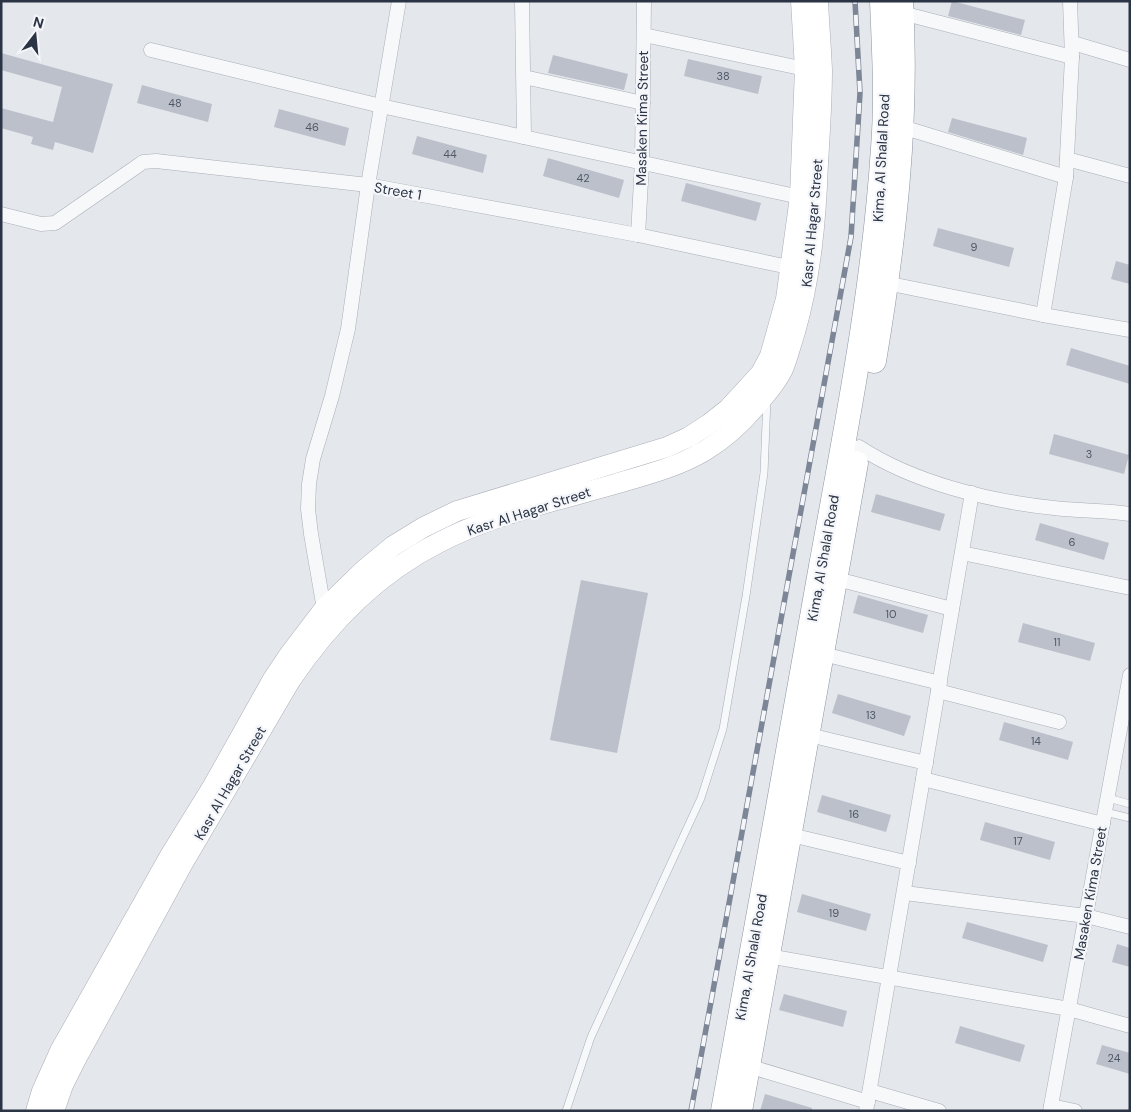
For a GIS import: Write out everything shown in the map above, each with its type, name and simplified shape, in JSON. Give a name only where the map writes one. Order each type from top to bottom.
[{"type":"highway","name":"Kima, Al Shalal Road","points":[[740,1111],[764,945],[841,454],[879,281],[894,224],[902,127],[895,5]]},
{"type":"highway","name":"Kima, Al Shalal Road","points":[[723,1111],[791,835],[859,447],[879,281],[877,224],[884,145],[885,64],[895,5]]},
{"type":"main road","name":"Kasr Al Hagar Street","points":[[36,1111],[50,1070],[112,974],[177,858],[219,789],[308,655],[328,630],[375,583],[438,543],[472,527],[656,472],[682,462],[707,449],[729,433],[750,414],[776,381],[788,354],[803,305],[800,197],[805,69],[801,1]]},
{"type":"main road","name":"Kasr Al Hagar Street","points":[[219,789],[273,679],[289,655],[324,609],[392,546],[424,527],[457,511],[667,447],[689,437],[710,424],[728,409],[761,373],[770,356],[786,299],[801,269],[817,201],[822,71],[818,1]]},
{"type":"main road","points":[[761,373],[767,392]]},
{"type":"main road","name":"Kasr Al Hagar Street","points":[[54,1111],[63,1085],[112,974]]},
{"type":"street","points":[[328,630],[311,534],[308,509],[309,484],[314,459],[335,388],[348,329],[368,186],[399,1]]},
{"type":"street","points":[[522,1],[524,137]]},
{"type":"street","name":"Masaken Kima Street","points":[[638,235],[642,162],[644,1]]},
{"type":"street","points":[[1043,315],[1066,177],[1072,50],[1070,1]]},
{"type":"street","points":[[895,5],[1072,50],[1130,60]]},
{"type":"street","points":[[644,34],[805,69]]},
{"type":"street","points":[[151,50],[381,106],[800,197]]},
{"type":"street","points":[[524,77],[643,103]]},
{"type":"street","points":[[902,127],[1066,177]]},
{"type":"street","points":[[1067,159],[1130,176]]},
{"type":"street","name":"Street 1","points":[[1,214],[41,224],[54,224],[143,162],[150,161],[368,186],[638,235],[801,269]]},
{"type":"street","points":[[879,281],[1043,315],[1130,330]]},
{"type":"street","points":[[859,447],[881,461],[913,475],[972,493],[1052,508],[1130,514]]},
{"type":"street","points":[[868,1101],[972,493]]},
{"type":"street","points":[[962,553],[1130,588]]},
{"type":"street","points":[[837,579],[952,609]]},
{"type":"street","points":[[823,654],[1059,722]]},
{"type":"street","name":"Masaken Kima Street","points":[[1050,1108],[1130,675]]},
{"type":"street","points":[[809,734],[926,763]]},
{"type":"street","points":[[923,779],[1105,811]]},
{"type":"street","points":[[791,835],[909,864]]},
{"type":"street","points":[[905,893],[1086,916],[1130,927]]},
{"type":"street","points":[[764,945],[889,978],[1069,1009],[1130,1026]]},
{"type":"street","points":[[748,1066],[868,1101],[939,1111]]},
{"type":"street","points":[[1050,1108],[1075,1111]]},
{"type":"lane","points":[[566,1111],[592,1037],[701,798],[723,729],[746,596],[764,473],[767,392]]},
{"type":"lane","points":[[1105,811],[1130,804]]},
{"type":"lane","points":[[1105,811],[1130,818]]},
{"type":"building","points":[[952,1],[1025,20],[1021,35],[948,16]]},
{"type":"building","points":[[1,53],[113,84],[93,153],[55,142],[53,150],[31,144],[33,137],[1,128],[1,108],[53,122],[62,87],[1,70]]},
{"type":"building","points":[[553,55],[628,74],[624,90],[548,73]]},
{"type":"building","points":[[688,59],[762,76],[758,94],[684,76]]},
{"type":"building","points":[[142,85],[212,104],[208,122],[137,103]]},
{"type":"building","points":[[279,109],[349,128],[345,146],[274,127]]},
{"type":"building","points":[[952,118],[1027,138],[1023,155],[948,132]]},
{"type":"building","points":[[417,136],[487,155],[483,173],[412,154]]},
{"type":"building","points":[[548,158],[624,180],[619,198],[543,176]]},
{"type":"building","points":[[686,183],[761,203],[756,221],[681,201]]},
{"type":"building","points":[[938,228],[1014,248],[1009,267],[933,246]]},
{"type":"building","points":[[1116,261],[1130,265],[1130,284],[1111,279]]},
{"type":"building","points":[[1071,348],[1130,366],[1130,384],[1066,365]]},
{"type":"building","points":[[1054,434],[1129,455],[1124,474],[1049,454]]},
{"type":"building","points":[[876,494],[945,514],[940,531],[871,512]]},
{"type":"building","points":[[1040,523],[1109,543],[1104,560],[1035,540]]},
{"type":"building","points":[[581,580],[648,593],[617,753],[550,740]]},
{"type":"building","points":[[858,595],[928,615],[923,633],[853,613]]},
{"type":"building","points":[[1023,623],[1095,643],[1090,661],[1018,642]]},
{"type":"building","points":[[838,694],[911,716],[904,736],[832,713]]},
{"type":"building","points":[[1004,722],[1073,742],[1068,760],[999,740]]},
{"type":"building","points":[[822,795],[891,815],[886,832],[817,812]]},
{"type":"building","points":[[985,822],[1055,842],[1050,860],[980,840]]},
{"type":"building","points":[[802,894],[871,914],[866,931],[797,912]]},
{"type":"building","points":[[967,922],[1048,945],[1043,962],[962,938]]},
{"type":"building","points":[[1117,944],[1130,948],[1130,967],[1112,962]]},
{"type":"building","points":[[784,994],[847,1011],[843,1027],[779,1010]]},
{"type":"building","points":[[960,1026],[1025,1045],[1020,1062],[955,1043]]},
{"type":"building","points":[[1102,1045],[1130,1053],[1130,1074],[1096,1064]]},
{"type":"building","points":[[765,1094],[812,1108],[812,1111],[760,1111]]},
{"type":"railway","points":[[691,1111],[851,237],[860,93],[855,1]]}]
